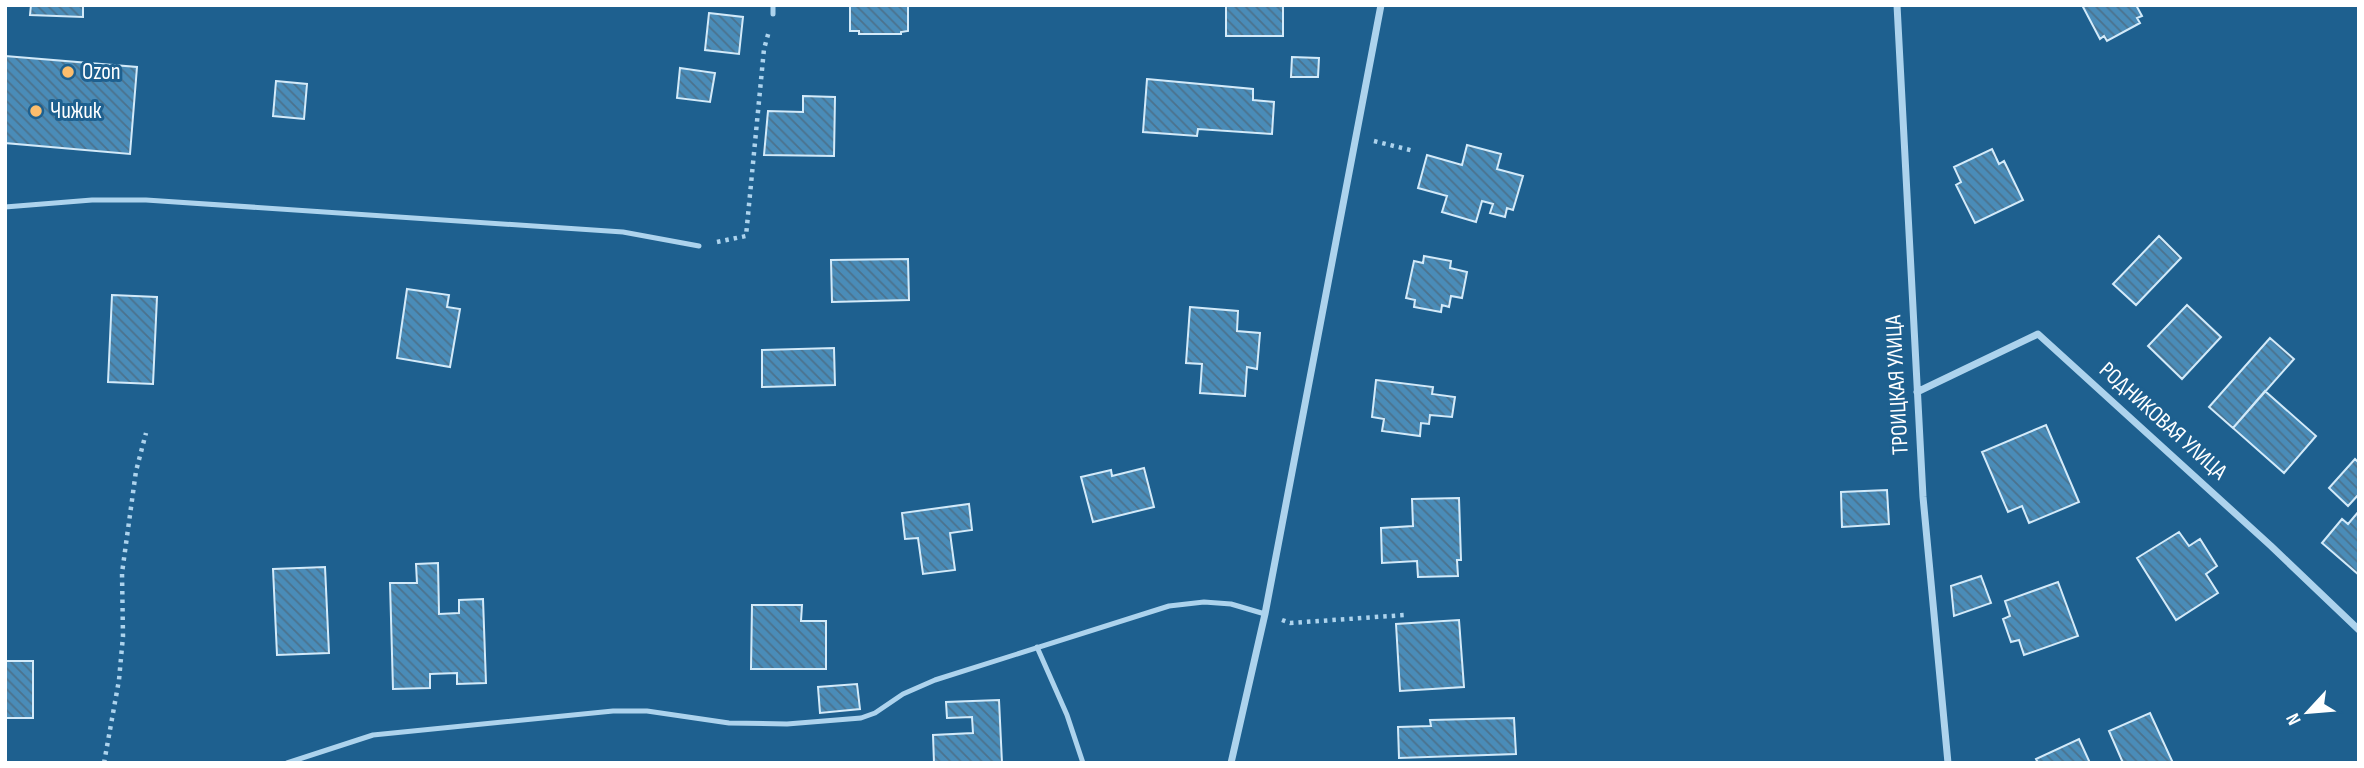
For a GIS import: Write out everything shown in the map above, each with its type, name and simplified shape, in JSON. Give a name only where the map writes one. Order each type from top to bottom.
[{"type":"street","points":[[1231,763],[1265,614],[1381,5]]},
{"type":"street","name":"ТРОИЦКАЯ УЛИЦА","points":[[1897,5],[1923,497],[1948,763]]},
{"type":"street","name":"РОДНИКОВАЯ УЛИЦА","points":[[1917,392],[2038,334],[2359,630]]},
{"type":"lane","points":[[773,5],[773,14]]},
{"type":"lane","points":[[5,207],[92,200],[146,200],[623,232],[699,246]]},
{"type":"lane","points":[[287,763],[373,735],[613,711],[647,712],[729,723],[788,724],[861,718],[875,713],[903,694],[935,680],[1168,606],[1204,602],[1231,604],[1265,614]]},
{"type":"lane","points":[[1037,647],[1067,715],[1083,763]]},
{"type":"path","points":[[699,246],[746,236],[764,50],[773,14]]},
{"type":"path","points":[[1355,136],[1414,151]]},
{"type":"path","points":[[104,763],[119,680],[123,636],[122,573],[136,471],[146,433]]},
{"type":"path","points":[[1265,614],[1290,623],[1405,615]]},
{"type":"building","points":[[31,5],[83,5],[83,17],[30,15]]},
{"type":"building","points":[[850,5],[908,5],[908,31],[901,34],[859,34],[859,31],[850,31]]},
{"type":"building","points":[[1226,5],[1283,5],[1283,36],[1226,36]]},
{"type":"building","points":[[2082,5],[2136,5],[2142,16],[2137,18],[2140,23],[2107,41],[2104,36],[2100,39]]},
{"type":"building","points":[[709,13],[743,17],[739,54],[705,50]]},
{"type":"building","points":[[5,56],[137,67],[130,154],[5,143]]},
{"type":"building","points":[[1292,57],[1319,58],[1318,77],[1291,77]]},
{"type":"building","points":[[680,68],[715,73],[710,102],[677,98]]},
{"type":"building","points":[[1147,79],[1253,89],[1253,100],[1274,102],[1272,134],[1198,129],[1197,136],[1143,132]]},
{"type":"building","points":[[276,81],[307,84],[304,119],[273,116]]},
{"type":"building","points":[[803,96],[835,97],[834,156],[764,155],[768,111],[803,112]]},
{"type":"building","points":[[1467,145],[1501,154],[1497,169],[1523,176],[1513,210],[1507,208],[1505,217],[1490,213],[1493,204],[1482,201],[1476,222],[1442,212],[1447,196],[1418,188],[1427,155],[1462,165]]},
{"type":"building","points":[[1992,149],[1999,164],[2004,161],[2023,200],[1975,223],[1956,185],[1961,182],[1954,167]]},
{"type":"building","points":[[2159,236],[2181,258],[2136,305],[2113,284]]},
{"type":"building","points":[[1424,256],[1451,261],[1450,268],[1467,272],[1462,298],[1451,296],[1449,307],[1442,305],[1441,312],[1414,307],[1415,300],[1406,298],[1414,261],[1423,263]]},
{"type":"building","points":[[908,259],[909,300],[832,302],[831,260]]},
{"type":"building","points":[[407,289],[449,295],[447,307],[460,309],[450,367],[397,358]]},
{"type":"building","points":[[112,295],[157,297],[153,384],[108,382]]},
{"type":"building","points":[[2187,305],[2221,337],[2182,379],[2148,346]]},
{"type":"building","points":[[1190,307],[1238,311],[1237,331],[1260,333],[1257,369],[1247,367],[1245,396],[1200,393],[1202,364],[1186,363]]},
{"type":"building","points":[[2270,338],[2294,359],[2233,428],[2209,407]]},
{"type":"building","points":[[834,348],[835,385],[762,387],[762,350]]},
{"type":"building","points":[[1376,380],[1433,387],[1432,394],[1455,397],[1452,417],[1430,415],[1429,424],[1421,423],[1420,436],[1382,431],[1384,419],[1372,417]]},
{"type":"building","points":[[2265,391],[2316,436],[2284,473],[2233,428]]},
{"type":"building","points":[[2046,425],[2079,502],[2029,523],[2022,506],[2008,512],[1982,452]]},
{"type":"building","points":[[2355,459],[2359,463],[2359,494],[2348,506],[2329,488]]},
{"type":"building","points":[[1144,468],[1154,507],[1093,522],[1081,477],[1111,470],[1112,476]]},
{"type":"building","points":[[1887,490],[1889,524],[1842,527],[1841,492]]},
{"type":"building","points":[[1459,498],[1461,560],[1457,560],[1458,576],[1418,577],[1417,561],[1382,563],[1381,528],[1413,526],[1412,499]]},
{"type":"building","points":[[969,504],[972,530],[950,533],[955,570],[923,574],[918,538],[905,539],[902,513]]},
{"type":"building","points":[[2359,511],[2359,575],[2322,543],[2342,519],[2348,524]]},
{"type":"building","points":[[2179,532],[2189,546],[2200,539],[2217,566],[2206,574],[2218,593],[2176,620],[2137,558]]},
{"type":"building","points":[[438,563],[439,614],[459,613],[459,600],[483,599],[486,683],[457,684],[457,673],[430,674],[430,688],[393,689],[390,583],[417,583],[416,564]]},
{"type":"building","points":[[325,567],[329,653],[277,655],[273,569]]},
{"type":"building","points":[[1981,576],[1991,603],[1954,616],[1951,586]]},
{"type":"building","points":[[2058,582],[2078,636],[2024,655],[2019,640],[2011,642],[2003,619],[2010,616],[2005,601]]},
{"type":"building","points":[[752,605],[802,605],[801,621],[826,621],[826,669],[751,669]]},
{"type":"building","points":[[1459,620],[1464,687],[1400,691],[1396,624]]},
{"type":"building","points":[[5,661],[33,661],[33,718],[5,718]]},
{"type":"building","points":[[857,684],[860,709],[820,713],[818,687]]},
{"type":"building","points":[[999,700],[1002,763],[934,763],[933,735],[973,733],[972,717],[947,718],[946,702]]},
{"type":"building","points":[[2150,713],[2173,763],[2123,763],[2109,731]]},
{"type":"building","points":[[1514,718],[1516,754],[1399,758],[1398,727],[1431,726],[1430,720]]},
{"type":"building","points":[[2079,739],[2090,763],[2038,763],[2036,759]]},
{"type":"place","name":"Ozon","points":[[68,72]]},
{"type":"place","name":"Чижик","points":[[36,111]]}]
